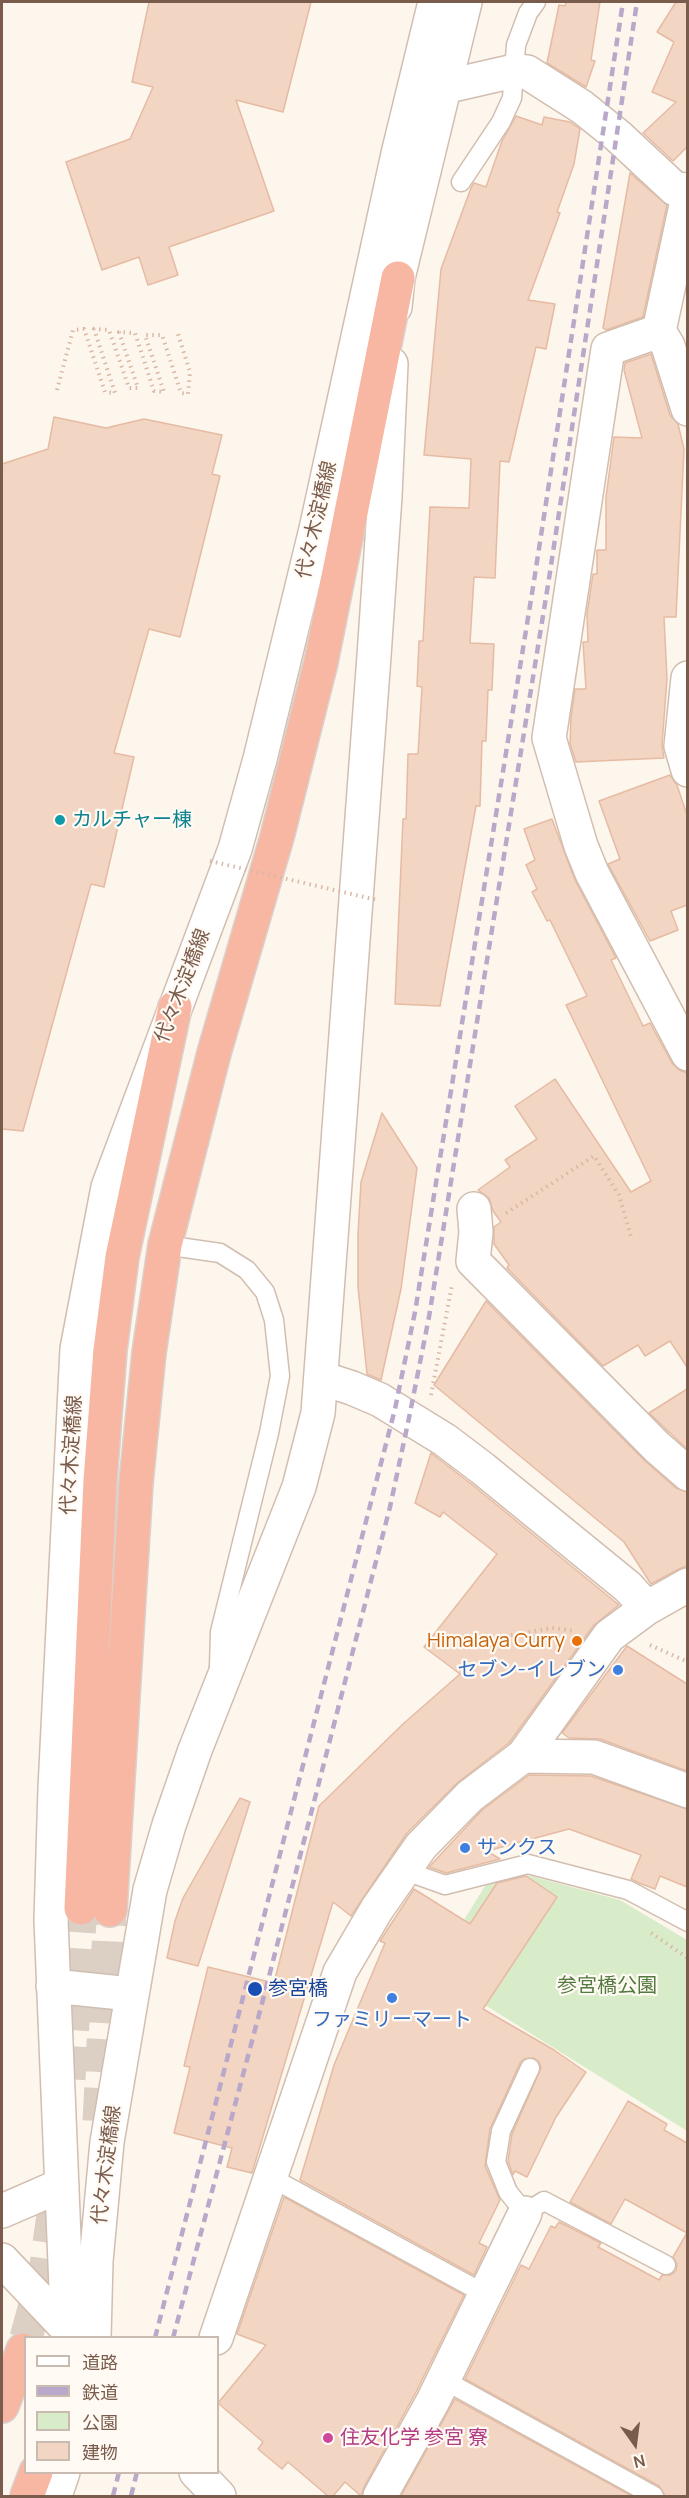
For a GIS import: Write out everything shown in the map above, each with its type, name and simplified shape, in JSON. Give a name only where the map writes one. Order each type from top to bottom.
[{"type":"highway","points":[[175,1007],[122,1257],[110,1350],[100,1480],[95,1909],[149,1353],[165,1245],[214,1053],[277,837],[321,662],[398,278]]},
{"type":"highway","points":[[2,2406],[23,2350]]},
{"type":"highway","points":[[27,2496],[35,2474]]},
{"type":"street","name":"代々木淀橋線","points":[[81,2336],[66,2288],[51,1920],[55,1788],[77,1349],[108,1186],[234,849],[260,759],[316,529],[395,165],[435,2]]},
{"type":"street","name":"代々木淀橋線","points":[[94,2336],[96,2261],[106,2152],[150,1890],[169,1825],[299,1487],[318,1413],[382,530],[392,333],[398,278],[465,2]]},
{"type":"street","points":[[444,87],[514,72],[527,72],[582,107],[618,136],[675,189],[687,190]]},
{"type":"street","points":[[687,196],[659,331],[668,346],[687,409]]},
{"type":"street","points":[[659,331],[608,349],[549,738],[553,758],[585,855],[687,1054]]},
{"type":"street","points":[[687,678],[681,746],[687,770]]},
{"type":"street","points":[[474,1234],[657,1448],[687,1474]]},
{"type":"street","points":[[321,1378],[380,1400],[426,1429],[491,1475],[628,1587],[647,1608]]},
{"type":"street","points":[[216,2336],[340,1972],[377,1909],[421,1846],[470,1796],[523,1756],[609,1636],[647,1608],[687,1585]]},
{"type":"street","points":[[523,1756],[594,1757],[687,1791]]},
{"type":"street","points":[[53,1986],[131,1994]]},
{"type":"street","points":[[2,2211],[62,2185]]},
{"type":"street","points":[[380,2496],[444,2380],[525,2213]]},
{"type":"street","points":[[2,2260],[75,2336]]},
{"type":"street","points":[[55,2496],[62,2474]]},
{"type":"street","points":[[198,2474],[219,2496]]},
{"type":"lane","points":[[461,182],[501,122],[512,98],[516,45],[528,13],[536,2]]},
{"type":"lane","points":[[165,1245],[220,1253],[248,1270],[265,1292],[274,1320],[280,1376],[269,1432],[220,1632],[219,1691]]},
{"type":"lane","points":[[403,1870],[445,1885],[528,1864],[628,1890],[687,1922]]},
{"type":"lane","points":[[530,2068],[501,2131],[496,2162],[508,2192],[525,2213],[544,2201],[666,2265]]},
{"type":"lane","points":[[270,2177],[485,2294]]},
{"type":"lane","points":[[444,2380],[654,2496]]},
{"type":"path","points":[[57,390],[73,330],[84,329],[105,392],[115,393],[94,329],[109,330],[129,388],[138,388],[119,332],[135,333],[154,391],[164,392],[145,335],[162,335],[181,393],[188,394],[190,372],[177,331]]},
{"type":"path","points":[[210,861],[377,900]]},
{"type":"path","points":[[426,1429],[429,1402],[455,1273],[474,1234],[594,1156],[619,1195],[631,1237]]},
{"type":"path","points":[[511,1635],[552,1628],[609,1636]]},
{"type":"green space","name":"参宮橋公園","points":[[527,1875],[620,1900],[687,1940],[687,2131],[432,1972],[488,1881]]},
{"type":"building","points":[[149,2],[311,2],[283,112],[236,100],[274,211],[169,247],[178,275],[148,285],[139,257],[102,270],[66,162],[130,139],[153,87],[132,82]]},
{"type":"building","points":[[566,2],[600,2],[591,60],[595,61],[586,87],[547,63],[559,5],[565,6]]},
{"type":"building","points":[[676,2],[687,2],[687,147],[673,161],[643,133],[676,102],[652,92],[674,42],[657,32]]},
{"type":"building","points":[[516,116],[542,125],[544,117],[570,122],[580,129],[574,164],[557,212],[560,213],[528,300],[555,304],[546,349],[536,347],[509,462],[500,461],[495,578],[474,577],[470,643],[494,644],[492,690],[488,690],[486,741],[482,741],[480,806],[476,806],[440,1006],[395,1004],[408,754],[418,754],[422,687],[417,686],[419,641],[423,641],[430,507],[469,508],[471,459],[424,455],[441,269],[471,188],[474,183],[486,187],[502,141]]},
{"type":"building","points":[[630,173],[667,205],[643,317],[606,330],[603,328]]},
{"type":"building","points":[[651,354],[670,415],[678,424],[684,449],[676,617],[664,617],[667,679],[662,745],[664,758],[576,762],[570,744],[571,717],[575,689],[586,689],[583,642],[588,642],[587,614],[593,574],[597,574],[597,550],[606,550],[606,497],[614,437],[642,438],[624,370],[625,363]]},
{"type":"building","name":"カルチャー棟","points":[[54,417],[106,428],[144,419],[222,435],[212,474],[220,476],[180,637],[149,629],[114,753],[134,757],[104,887],[91,884],[23,1131],[2,1129],[2,464],[48,449]]},
{"type":"building","points":[[670,775],[677,785],[687,815],[687,905],[671,911],[678,930],[650,941],[608,864],[620,859],[599,801]]},
{"type":"building","points":[[552,819],[575,880],[616,958],[611,960],[643,1026],[650,1023],[672,1063],[679,1070],[687,1073],[687,1367],[670,1341],[645,1356],[638,1345],[603,1366],[507,1268],[509,1265],[494,1244],[494,1227],[501,1222],[493,1211],[489,1198],[478,1190],[510,1167],[505,1160],[537,1139],[515,1106],[555,1079],[631,1192],[651,1181],[566,1005],[587,996],[550,920],[547,921],[532,892],[537,889],[526,865],[535,860],[524,829]]},
{"type":"building","points":[[382,1113],[417,1168],[401,1289],[381,1380],[367,1374],[358,1287],[358,1234],[361,1182]]},
{"type":"building","points":[[486,1301],[644,1460],[676,1488],[687,1492],[687,1566],[651,1584],[624,1542],[434,1385]]},
{"type":"building","points":[[687,1389],[687,1449],[649,1413]]},
{"type":"building","points":[[431,1453],[619,1605],[594,1625],[509,1743],[457,1783],[407,1833],[351,1916],[333,1902],[252,2173],[227,2167],[232,2148],[174,2133],[190,2067],[184,2066],[208,1967],[274,1983],[319,1806],[403,1724],[460,1674],[424,1647],[497,1554],[443,1512],[440,1517],[415,1503]]},
{"type":"building","points":[[627,1646],[687,1684],[687,1771],[600,1739],[569,1738],[562,1733]]},
{"type":"building","points":[[529,1775],[591,1776],[687,1809],[687,1887],[660,1876],[655,1889],[639,1883],[631,1879],[641,1855],[569,1829],[487,1851],[500,1859],[446,1873],[429,1867],[482,1810]]},
{"type":"building","points":[[240,1798],[250,1802],[198,1966],[167,1958],[175,1921],[183,1898]]},
{"type":"building","points":[[526,1876],[557,1897],[483,2009],[554,2050],[586,2072],[556,2117],[527,2177],[515,2171],[513,2175],[508,2161],[512,2134],[541,2068],[539,2062],[534,2058],[524,2059],[520,2063],[490,2129],[485,2166],[500,2200],[479,2243],[487,2247],[474,2275],[300,2180],[334,2065],[385,1943],[380,1941],[414,1889],[470,1924],[497,1883]]},
{"type":"building","points":[[628,2101],[667,2124],[664,2130],[687,2143],[687,2233],[625,2199],[611,2224],[570,2202]]},
{"type":"building","points":[[284,2197],[464,2295],[361,2496],[345,2482],[333,2496],[328,2496],[288,2462],[282,2469],[258,2449],[263,2442],[219,2404],[266,2345],[237,2334]]},
{"type":"building","points":[[559,2222],[601,2243],[598,2247],[659,2280],[662,2275],[671,2275],[676,2271],[677,2264],[673,2257],[687,2233],[687,2496],[665,2496],[659,2486],[465,2379],[521,2265],[529,2269],[551,2226],[555,2228]]},
{"type":"building","points":[[455,2399],[632,2496],[401,2496]]},
{"type":"tunnel","points":[[69,2079],[81,1908]]},
{"type":"tunnel","points":[[99,2121],[110,1910]]},
{"type":"tunnel","points":[[27,2336],[46,2265],[54,2208]]},
{"type":"railway","points":[[156,2336],[395,1409],[415,1312],[534,581],[623,2]]},
{"type":"railway","points":[[174,2336],[390,1507],[409,1418],[429,1317],[548,585],[637,2]]},
{"type":"railway","points":[[113,2496],[118,2474]]},
{"type":"railway","points":[[131,2496],[136,2474]]},
{"type":"place","name":"カルチャー棟","points":[[60,820]]},
{"type":"place","name":"Himalaya Curry","points":[[577,1641]]},
{"type":"place","name":"セブン-イレブン","points":[[618,1670]]},
{"type":"place","name":"サンクス","points":[[465,1848]]},
{"type":"place","name":"参宮橋","points":[[255,1989]]},
{"type":"place","name":"ファミリーマート","points":[[392,1998]]},
{"type":"place","name":"住友化学 参宮 寮","points":[[328,2438]]}]
